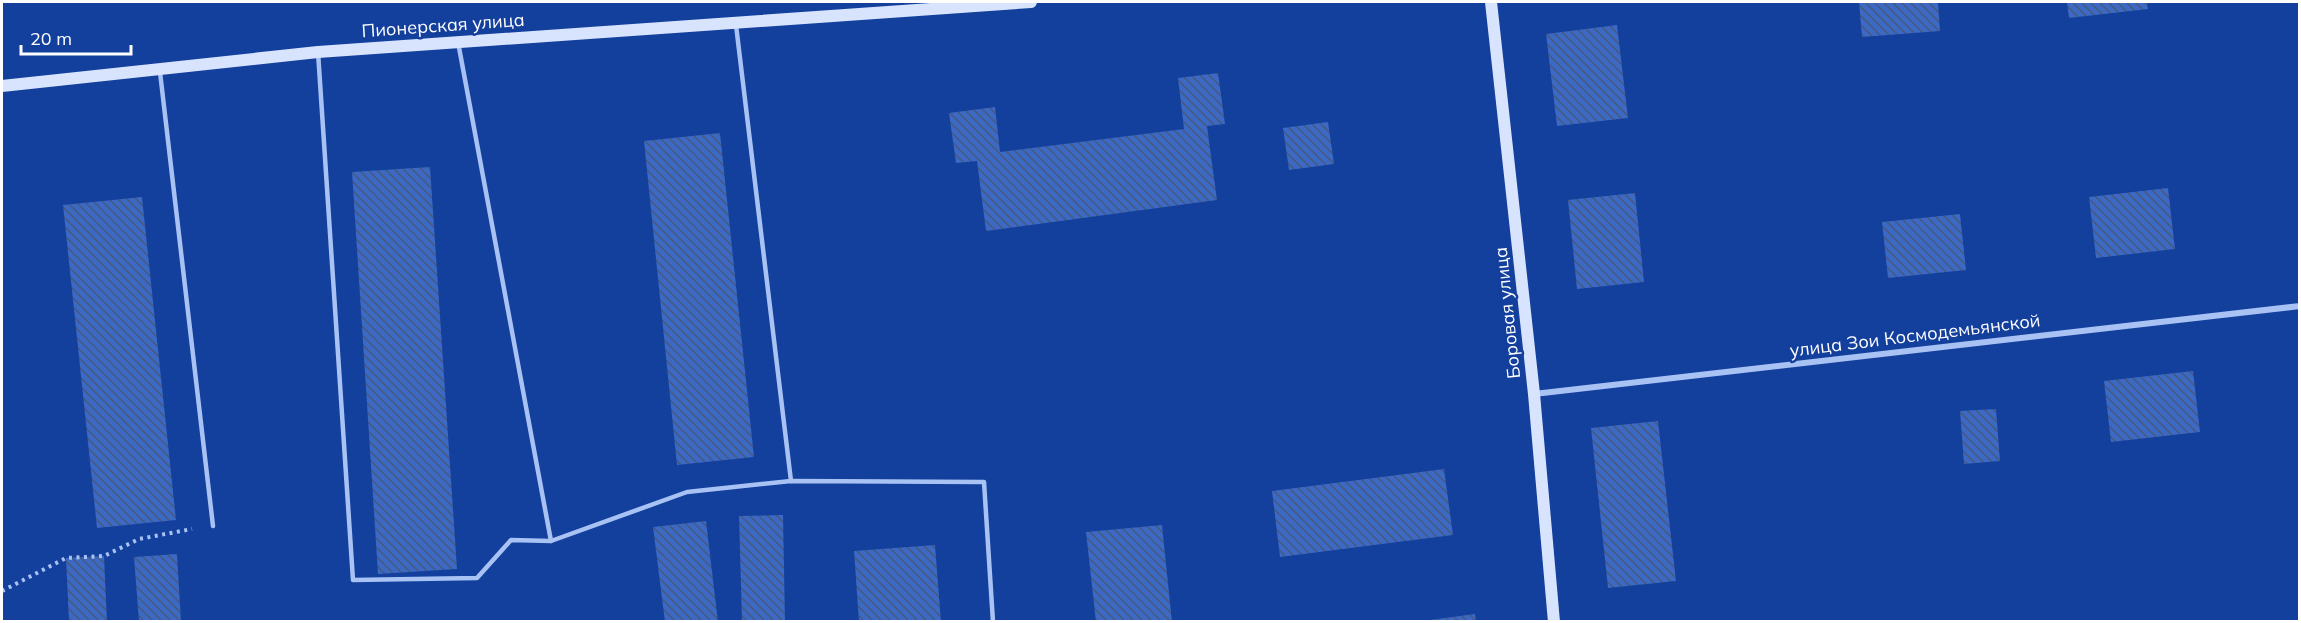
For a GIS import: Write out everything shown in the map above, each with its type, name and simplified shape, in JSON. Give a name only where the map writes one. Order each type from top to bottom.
[{"type":"street","name":"Пионерская улица","points":[[2,86],[318,52],[1031,2]]},
{"type":"street","name":"Боровая улица","points":[[1491,2],[1534,394],[1554,621]]},
{"type":"street","name":"улица Зои Космодемьянской","points":[[1534,394],[2300,306]]},
{"type":"lane","points":[[735,22],[790,481]]},
{"type":"lane","points":[[458,41],[551,541]]},
{"type":"lane","points":[[318,52],[353,580],[477,578],[512,540],[551,541],[687,492],[790,481],[984,482],[993,621]]},
{"type":"lane","points":[[159,69],[213,526]]},
{"type":"path","points":[[2,591],[66,558],[104,556],[139,539],[213,526]]},
{"type":"building","points":[[1859,2],[1938,2],[1940,31],[1862,37]]},
{"type":"building","points":[[2067,2],[2147,2],[2148,9],[2069,18]]},
{"type":"building","points":[[1617,25],[1628,118],[1557,126],[1546,34]]},
{"type":"building","points":[[1218,73],[1225,124],[1207,126],[1217,200],[986,231],[977,161],[956,163],[949,113],[995,107],[1000,152],[1184,129],[1178,78]]},
{"type":"building","points":[[1328,122],[1334,164],[1289,170],[1283,128]]},
{"type":"building","points":[[720,133],[754,457],[677,465],[644,141]]},
{"type":"building","points":[[430,167],[457,569],[378,574],[352,172]]},
{"type":"building","points":[[2168,188],[2175,249],[2096,258],[2089,197]]},
{"type":"building","points":[[1635,193],[1644,282],[1577,289],[1568,200]]},
{"type":"building","points":[[142,197],[176,520],[97,528],[63,205]]},
{"type":"building","points":[[1960,214],[1966,270],[1888,278],[1882,222]]},
{"type":"building","points":[[2193,371],[2200,432],[2111,442],[2104,381]]},
{"type":"building","points":[[1996,409],[2000,461],[1964,464],[1960,411]]},
{"type":"building","points":[[1658,421],[1676,581],[1608,588],[1591,428]]},
{"type":"building","points":[[1444,469],[1453,535],[1280,557],[1272,491]]},
{"type":"building","points":[[783,515],[785,622],[742,622],[739,516]]},
{"type":"building","points":[[706,521],[718,622],[665,622],[653,527]]},
{"type":"building","points":[[1162,525],[1172,622],[1096,622],[1086,532]]},
{"type":"building","points":[[935,545],[941,622],[859,622],[854,551]]},
{"type":"building","points":[[177,554],[181,622],[139,622],[134,557]]},
{"type":"building","points":[[104,556],[107,622],[69,622],[66,558]]},
{"type":"building","points":[[1475,614],[1476,622],[1430,622],[1430,620]]}]
